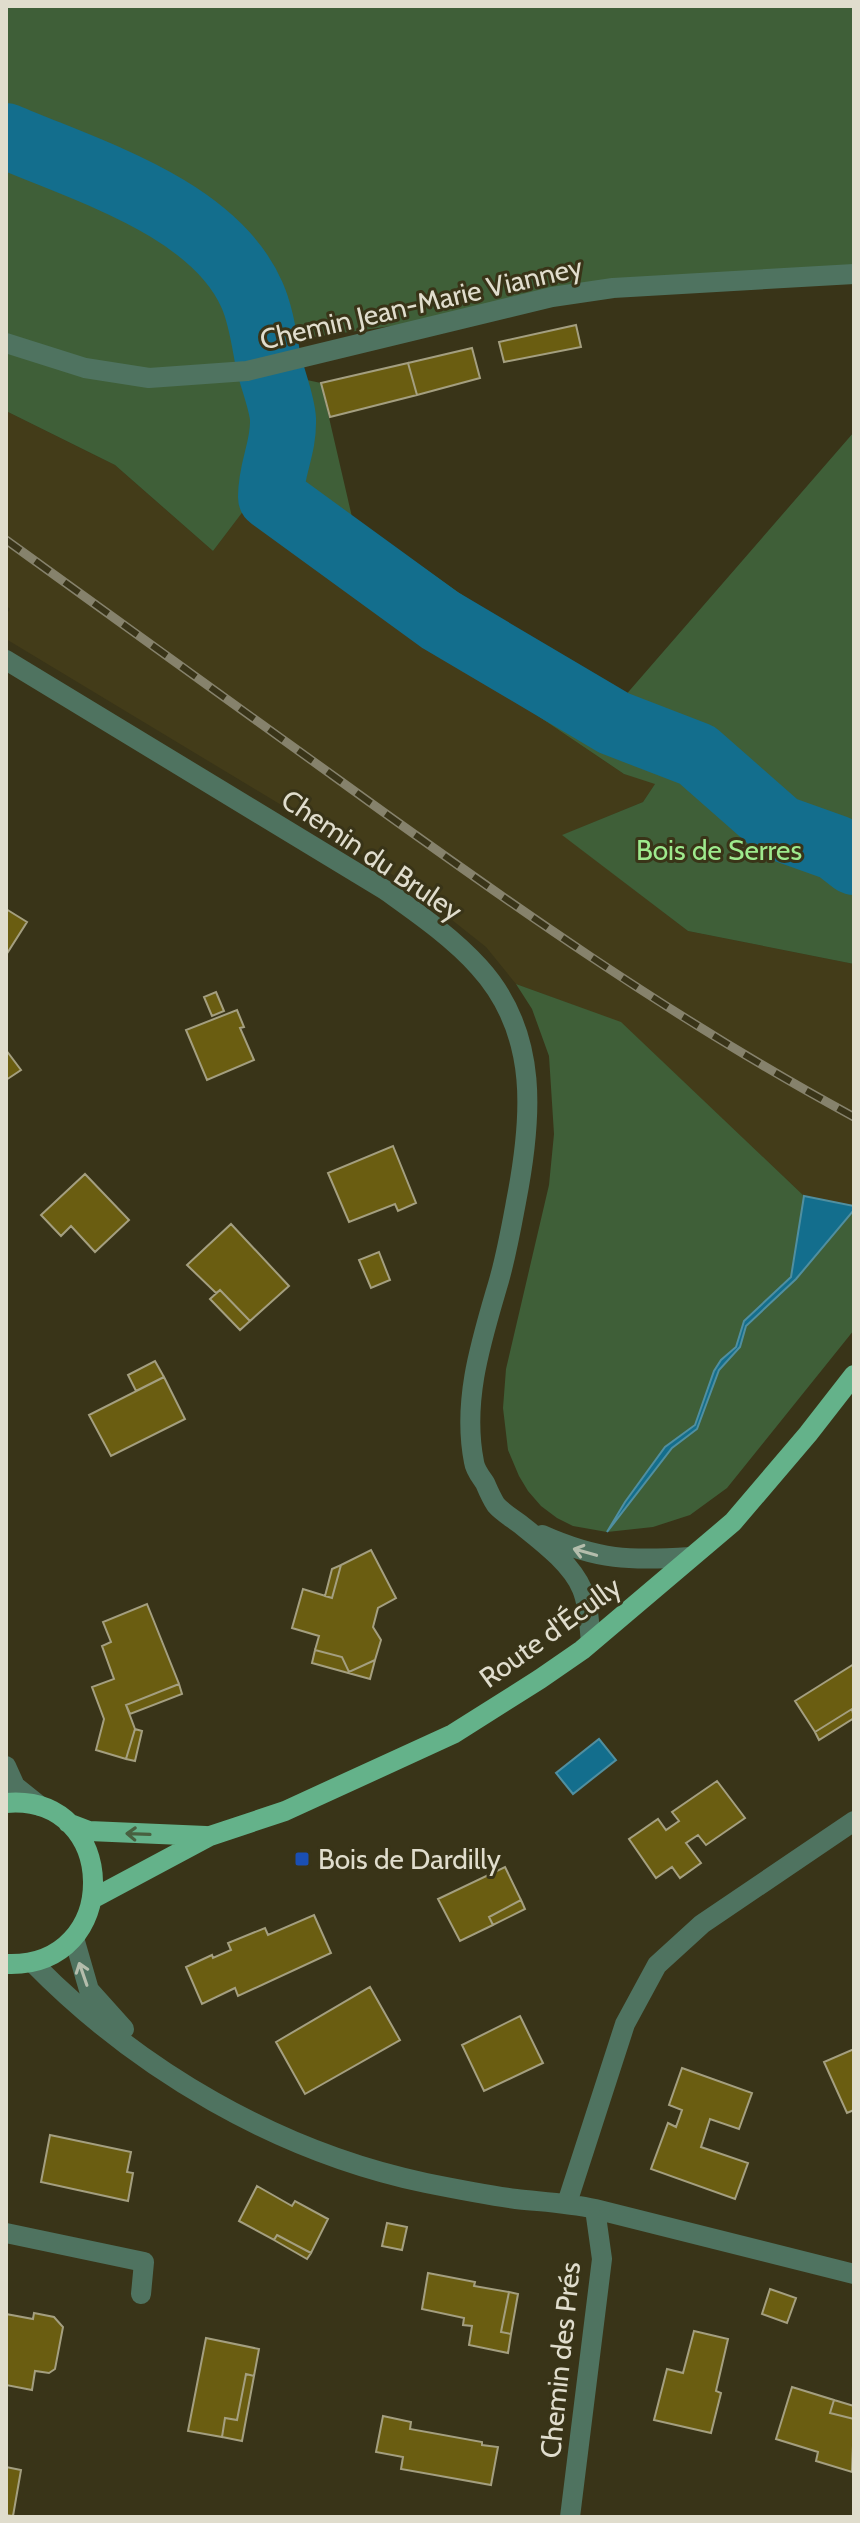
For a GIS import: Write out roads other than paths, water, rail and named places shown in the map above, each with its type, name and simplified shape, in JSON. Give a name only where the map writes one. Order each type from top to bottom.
[{"type":"main road","name":"Route d'Écully","points":[[94,1898],[210,1836],[285,1811],[453,1734],[540,1679],[591,1642],[733,1522],[854,1375]]},
{"type":"main road","points":[[6,1803],[40,1806],[68,1822],[91,1856],[95,1877],[94,1898],[87,1919],[74,1938],[55,1953],[33,1963],[6,1964]]},
{"type":"main road","name":"Route d'Écully","points":[[68,1822],[89,1831],[210,1836]]},
{"type":"street","name":"Chemin Jean-Marie Vianney","points":[[6,343],[85,368],[149,378],[247,371],[567,295],[613,288],[854,274]]},
{"type":"street","name":"Chemin du Bruley","points":[[6,660],[385,890],[428,921],[480,968],[498,995],[514,1025],[523,1055],[529,1121],[504,1265],[477,1358],[469,1419],[474,1466],[497,1505],[550,1549],[581,1586],[588,1607],[591,1642]]},
{"type":"street","name":"Chemin du Bruley","points":[[524,1527],[575,1550],[603,1557],[639,1560],[690,1557]]},
{"type":"street","points":[[6,1766],[15,1786],[40,1806]]},
{"type":"street","points":[[567,2203],[625,2024],[657,1965],[702,1924],[854,1821]]},
{"type":"street","points":[[74,1938],[89,1990],[169,2075]]},
{"type":"street","points":[[33,1963],[56,1987],[119,2040],[169,2075],[268,2130],[344,2160],[424,2183],[595,2209],[854,2274]]},
{"type":"street","name":"Chemin des Prés","points":[[570,2517],[602,2259],[595,2209]]},
{"type":"street","points":[[6,2233],[144,2262],[141,2294]]},
{"type":"water","points":[[200,212],[217,215],[237,231],[248,254],[246,258],[216,269],[203,259],[195,236]]},
{"type":"water","points":[[804,1196],[854,1206],[854,1210],[796,1279],[746,1326],[740,1347],[719,1370],[697,1429],[672,1448],[607,1532],[665,1447],[695,1425],[714,1371],[736,1347],[744,1321],[791,1277]]},
{"type":"water","points":[[599,1739],[616,1760],[573,1794],[556,1773]]},
{"type":"waterway","points":[[6,136],[145,196],[209,238],[234,265],[258,311],[282,412],[282,440],[271,497],[440,620],[614,723],[697,755],[780,828],[836,848],[854,862]]},
{"type":"railway","points":[[6,540],[591,957],[721,1040],[854,1117]]},
{"type":"place","name":"Bois de Dardilly","points":[[302,1859]]},
{"type":"park label","name":"Bois de Serres","points":[[719,850]]}]
